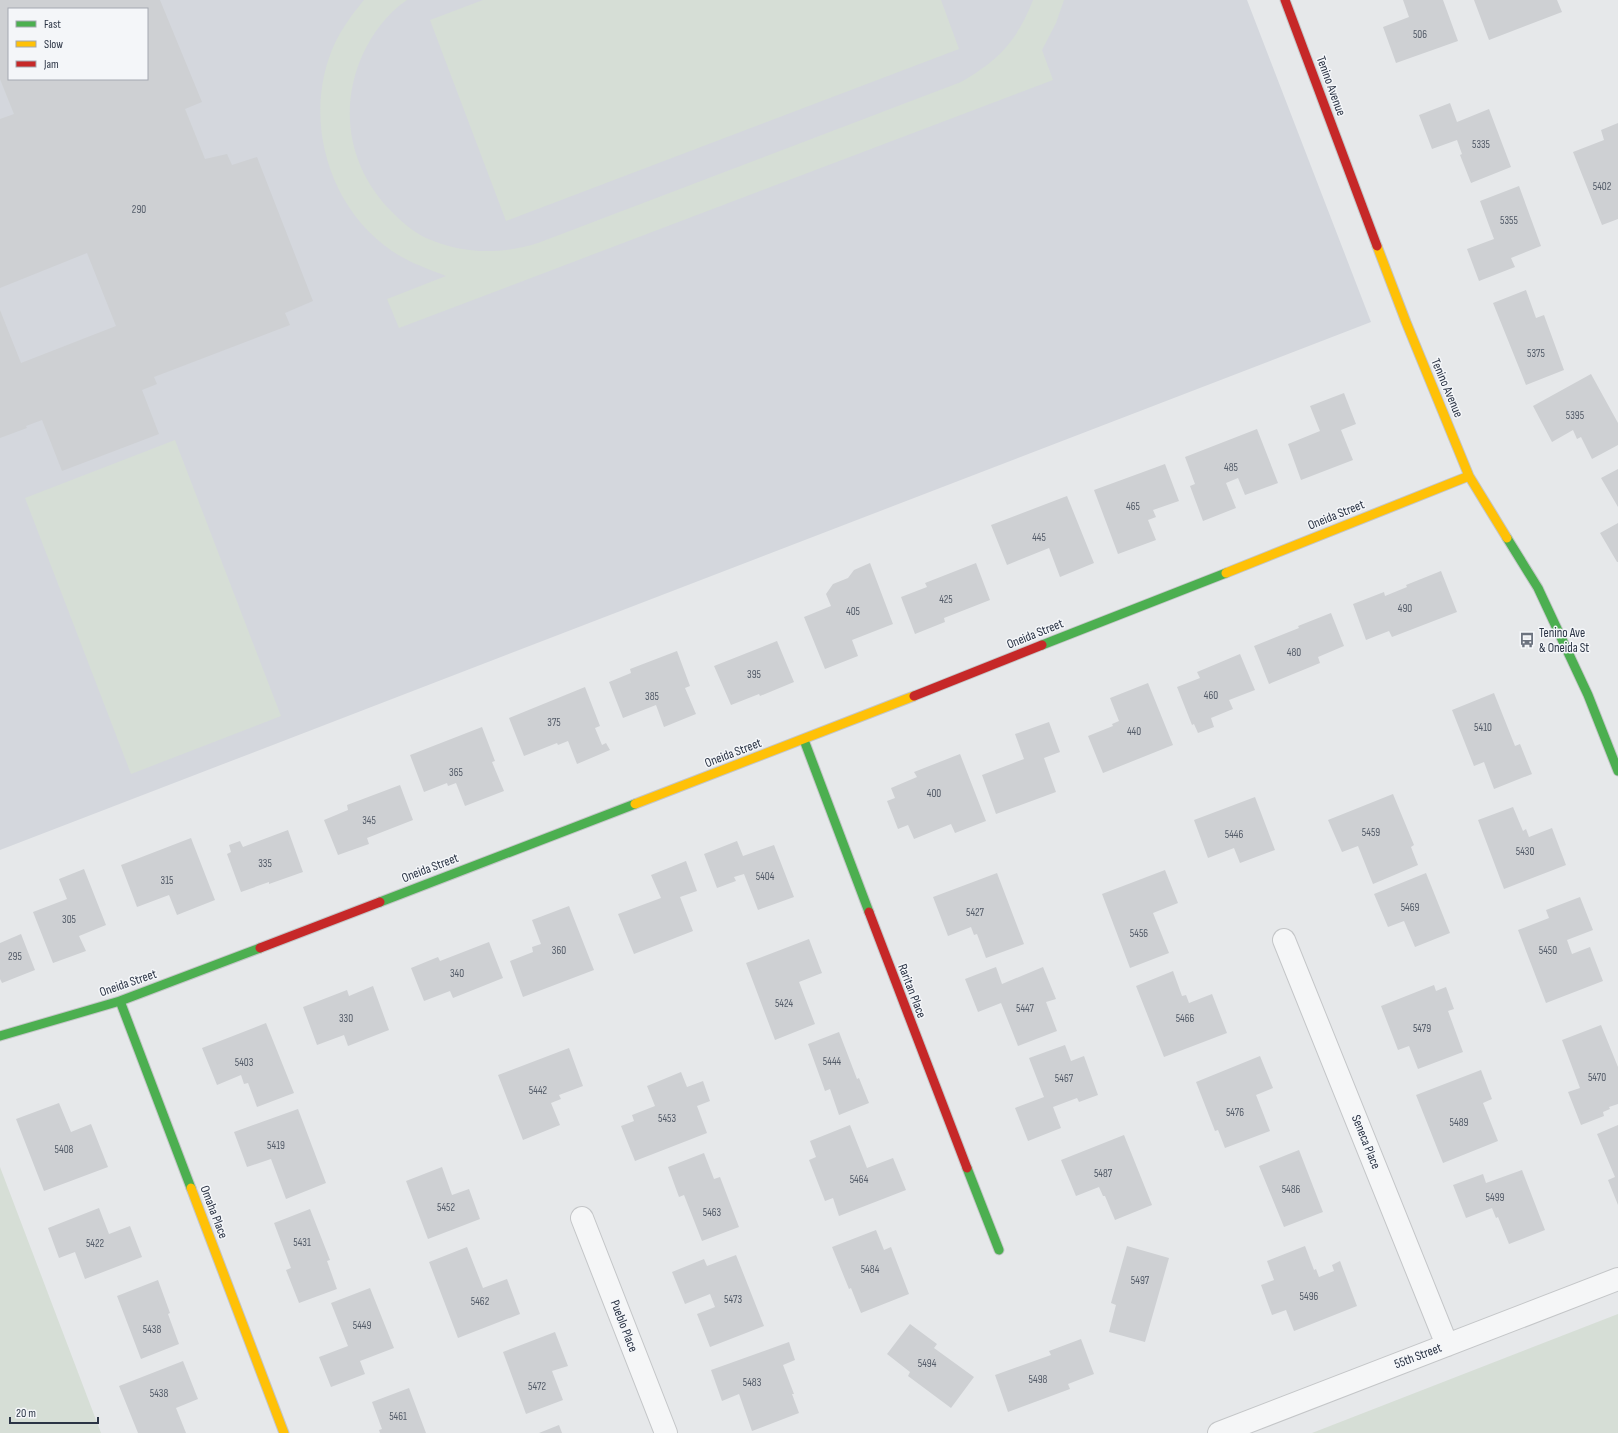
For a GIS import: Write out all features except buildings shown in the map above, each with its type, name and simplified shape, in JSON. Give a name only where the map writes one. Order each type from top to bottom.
[{"type":"street","name":"Tenino Avenue","points":[[1285,0],[1406,322],[1469,476],[1538,588],[1588,695],[1618,771]]},
{"type":"street","name":"Oneida Street","points":[[0,1036],[120,1001],[804,740],[1469,476]]},
{"type":"street","name":"Raritan Place","points":[[804,740],[939,1097],[999,1250]]},
{"type":"street","name":"Seneca Place","points":[[1284,940],[1447,1345]]},
{"type":"street","name":"Omaha Place","points":[[120,1001],[284,1433]]},
{"type":"street","name":"Pueblo Place","points":[[582,1218],[666,1433]]},
{"type":"street","name":"55th Street","points":[[1218,1433],[1618,1279]]},
{"type":"shaded area","points":[[0,0],[1247,0],[1371,322],[0,850]]},
{"type":"shaded area","points":[[364,0],[407,0],[393,11],[375,32],[362,56],[355,77],[351,98],[350,118],[352,139],[366,178],[392,212],[417,233],[426,238],[453,247],[467,250],[495,251],[510,250],[538,243],[961,82],[986,66],[1005,48],[1020,27],[1033,0],[1064,0],[1056,23],[1042,50],[1053,80],[399,328],[387,299],[446,276],[398,255],[369,232],[351,210],[336,184],[326,157],[321,128],[321,99],[325,70],[338,37],[348,20]]},
{"type":"shaded area","points":[[483,0],[941,0],[959,49],[506,221],[430,20]]},
{"type":"shaded area","points":[[175,440],[281,716],[131,774],[25,498]]},
{"type":"shaded area","points":[[0,1167],[101,1433],[0,1433]]},
{"type":"shaded area","points":[[1618,1314],[1618,1433],[1312,1433]]},
{"type":"traffic: fast","points":[[1507,538],[1538,588],[1588,695],[1618,771]]},
{"type":"traffic: fast","points":[[1042,645],[1226,573]]},
{"type":"traffic: fast","points":[[804,740],[869,912]]},
{"type":"traffic: fast","points":[[380,902],[635,804]]},
{"type":"traffic: fast","points":[[0,1036],[120,1001],[260,948]]},
{"type":"traffic: fast","points":[[120,1001],[191,1188]]},
{"type":"traffic: fast","points":[[967,1168],[999,1250]]},
{"type":"traffic: slow","points":[[1377,246],[1406,322],[1469,476],[1507,538]]},
{"type":"traffic: slow","points":[[1226,573],[1469,476]]},
{"type":"traffic: slow","points":[[635,804],[914,696]]},
{"type":"traffic: slow","points":[[191,1188],[284,1433]]},
{"type":"traffic: jam","points":[[1285,0],[1377,246]]},
{"type":"traffic: jam","points":[[914,696],[1042,645]]},
{"type":"traffic: jam","points":[[260,948],[380,902]]},
{"type":"traffic: jam","points":[[869,912],[967,1168]]},
{"type":"place","name":"Tenino Ave & Oneida St","points":[[1527,640]]}]
